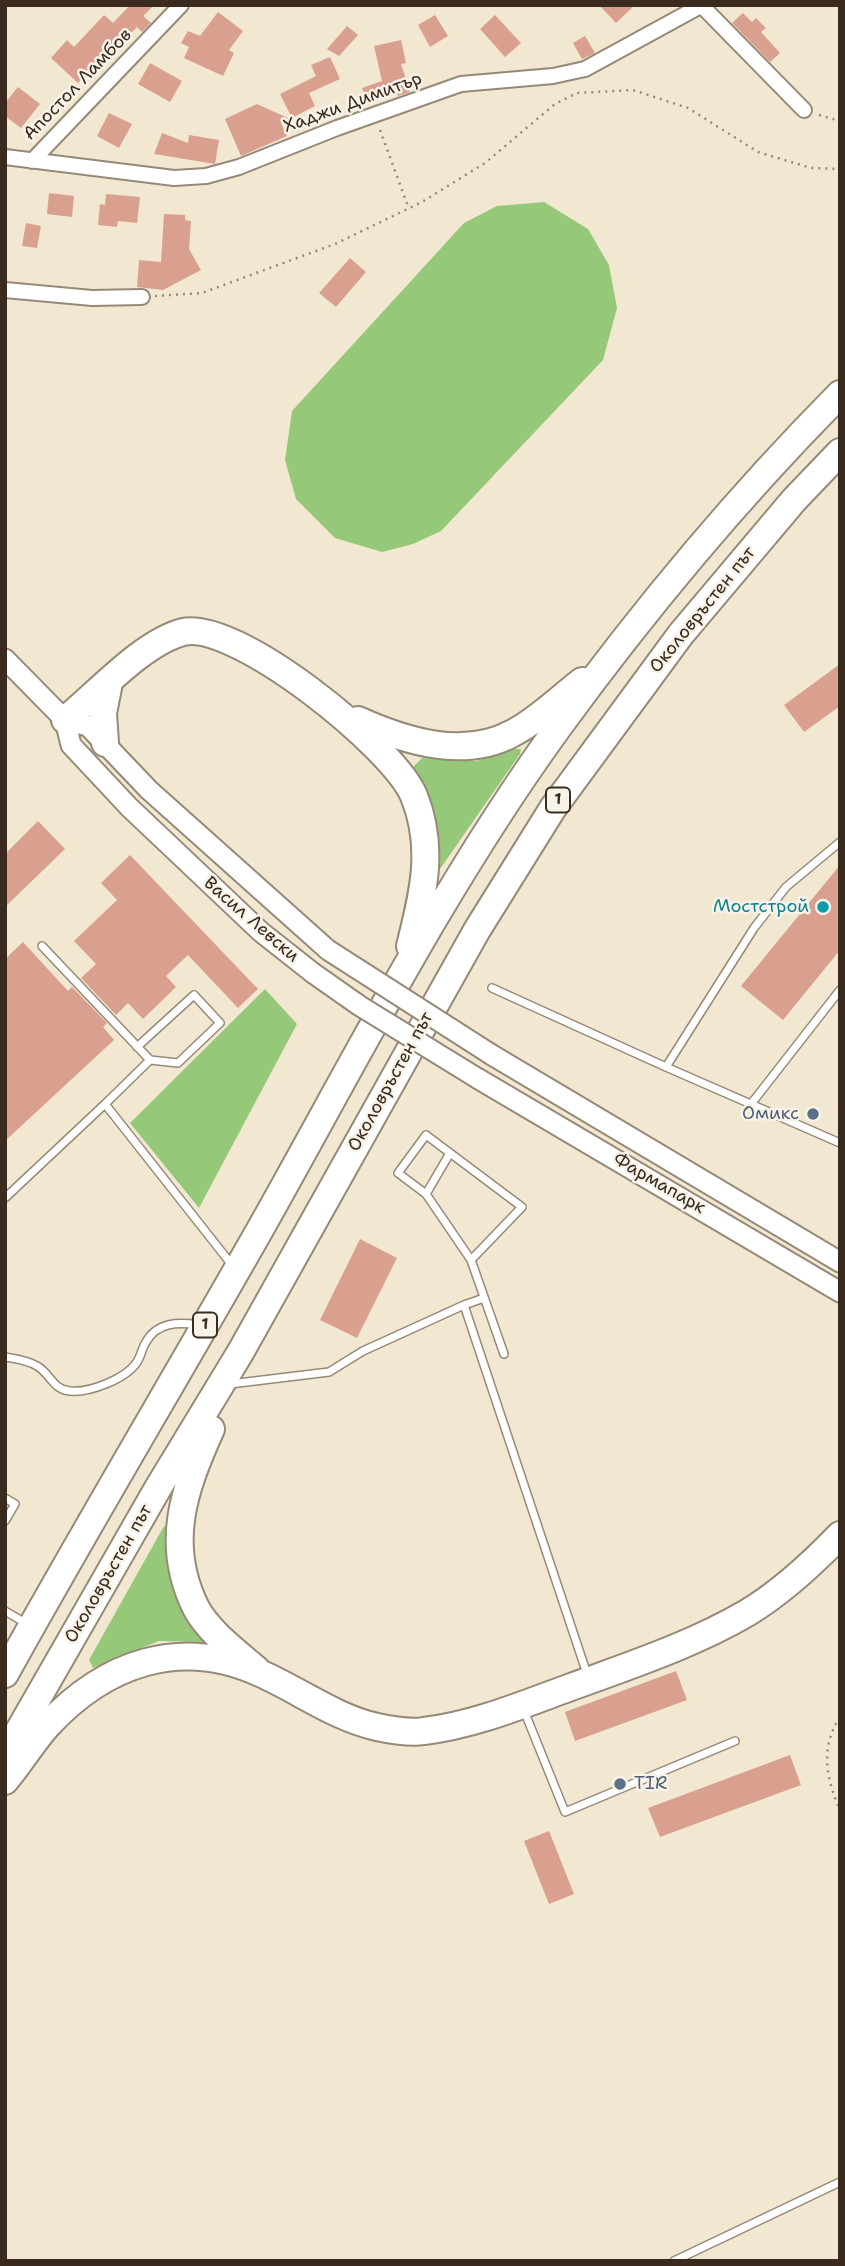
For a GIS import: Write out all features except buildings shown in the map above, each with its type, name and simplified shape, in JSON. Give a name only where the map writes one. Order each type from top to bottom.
[{"type":"highway","name":"1","points":[[5,1674],[403,975],[504,809],[556,731],[607,662],[710,535],[840,394]]},
{"type":"highway","name":"Околовръстен път","points":[[5,1755],[158,1488],[240,1353],[406,1053],[553,808],[681,634],[794,500],[840,452]]},
{"type":"highway","points":[[65,720],[147,650],[186,631],[206,632],[260,658],[340,712],[396,767],[413,794],[423,824],[428,855],[425,886],[403,975]]},
{"type":"highway","points":[[340,712],[413,740],[445,746],[475,745],[513,734],[607,662]]},
{"type":"highway","points":[[105,743],[103,713],[109,683]]},
{"type":"highway","points":[[240,1353],[183,1499],[180,1547],[197,1609],[216,1633],[260,1672]]},
{"type":"highway","points":[[5,1781],[47,1726],[108,1677],[136,1663],[168,1656],[203,1657],[260,1672],[337,1712],[377,1727],[421,1732],[460,1725],[589,1681],[707,1635],[749,1612],[785,1586],[840,1535]]},
{"type":"street","name":"Апостол Ламбов","points":[[32,161],[181,5]]},
{"type":"street","name":"Хаджи Димитър","points":[[5,157],[174,178],[206,176],[239,167],[374,114],[461,84],[553,76],[585,69],[702,5]]},
{"type":"street","points":[[702,5],[804,110]]},
{"type":"street","points":[[5,290],[92,298],[142,297]]},
{"type":"street","name":"Васил Левски","points":[[5,659],[65,720],[88,726],[149,790],[328,950],[492,1055]]},
{"type":"street","name":"Васил Левски","points":[[65,720],[71,745],[129,807],[261,932],[371,1014],[477,1078]]},
{"type":"street","name":"Фармапарк","points":[[492,1055],[840,1262]]},
{"type":"street","name":"Фармапарк","points":[[477,1078],[840,1292]]},
{"type":"lane","points":[[666,1067],[754,928],[786,887],[840,842]]},
{"type":"lane","points":[[42,946],[137,1047],[150,1060],[178,1063],[220,1023],[194,995],[137,1047]]},
{"type":"lane","points":[[492,988],[840,1143]]},
{"type":"lane","points":[[751,1104],[840,990]]},
{"type":"lane","points":[[5,1198],[150,1060]]},
{"type":"lane","points":[[105,1104],[237,1270]]},
{"type":"lane","points":[[471,1260],[522,1207],[426,1135],[398,1173],[426,1194],[471,1260],[504,1354]]},
{"type":"lane","points":[[426,1194],[450,1153]]},
{"type":"lane","points":[[230,1384],[329,1372],[363,1351],[484,1298]]},
{"type":"lane","points":[[464,1305],[589,1681]]},
{"type":"lane","points":[[5,1357],[39,1367],[55,1386],[66,1391],[81,1392],[128,1372],[137,1362],[146,1340],[156,1329],[180,1323],[205,1325]]},
{"type":"lane","points":[[5,1498],[15,1504],[5,1521]]},
{"type":"lane","points":[[5,1611],[32,1627]]},
{"type":"lane","points":[[522,1705],[565,1812],[735,1741]]},
{"type":"lane","points":[[674,2261],[840,2182]]},
{"type":"path","points":[[142,297],[202,293],[335,244],[409,209],[485,163],[555,104],[577,93],[633,90],[688,108],[758,152],[811,167],[840,169]]},
{"type":"path","points":[[804,110],[840,121]]},
{"type":"path","points":[[374,114],[409,209]]},
{"type":"path","points":[[840,1717],[833,1728],[826,1759],[830,1788],[840,1810]]},
{"type":"green space","points":[[544,202],[588,229],[609,265],[617,308],[603,360],[441,531],[413,544],[382,552],[335,538],[296,499],[285,460],[292,411],[464,223],[497,206]]},
{"type":"green space","points":[[521,749],[520,754],[440,869],[438,839],[428,805],[412,768],[422,758],[476,761]]},
{"type":"green space","points":[[265,989],[297,1024],[199,1208],[130,1123]]},
{"type":"green space","points":[[164,1526],[167,1528],[171,1582],[205,1642],[159,1641],[93,1668],[89,1660]]},
{"type":"place","name":"Мостстрой","points":[[823,907]]},
{"type":"place","name":"Омикс","points":[[813,1114]]},
{"type":"place","name":"TIR","points":[[620,1784]]}]
